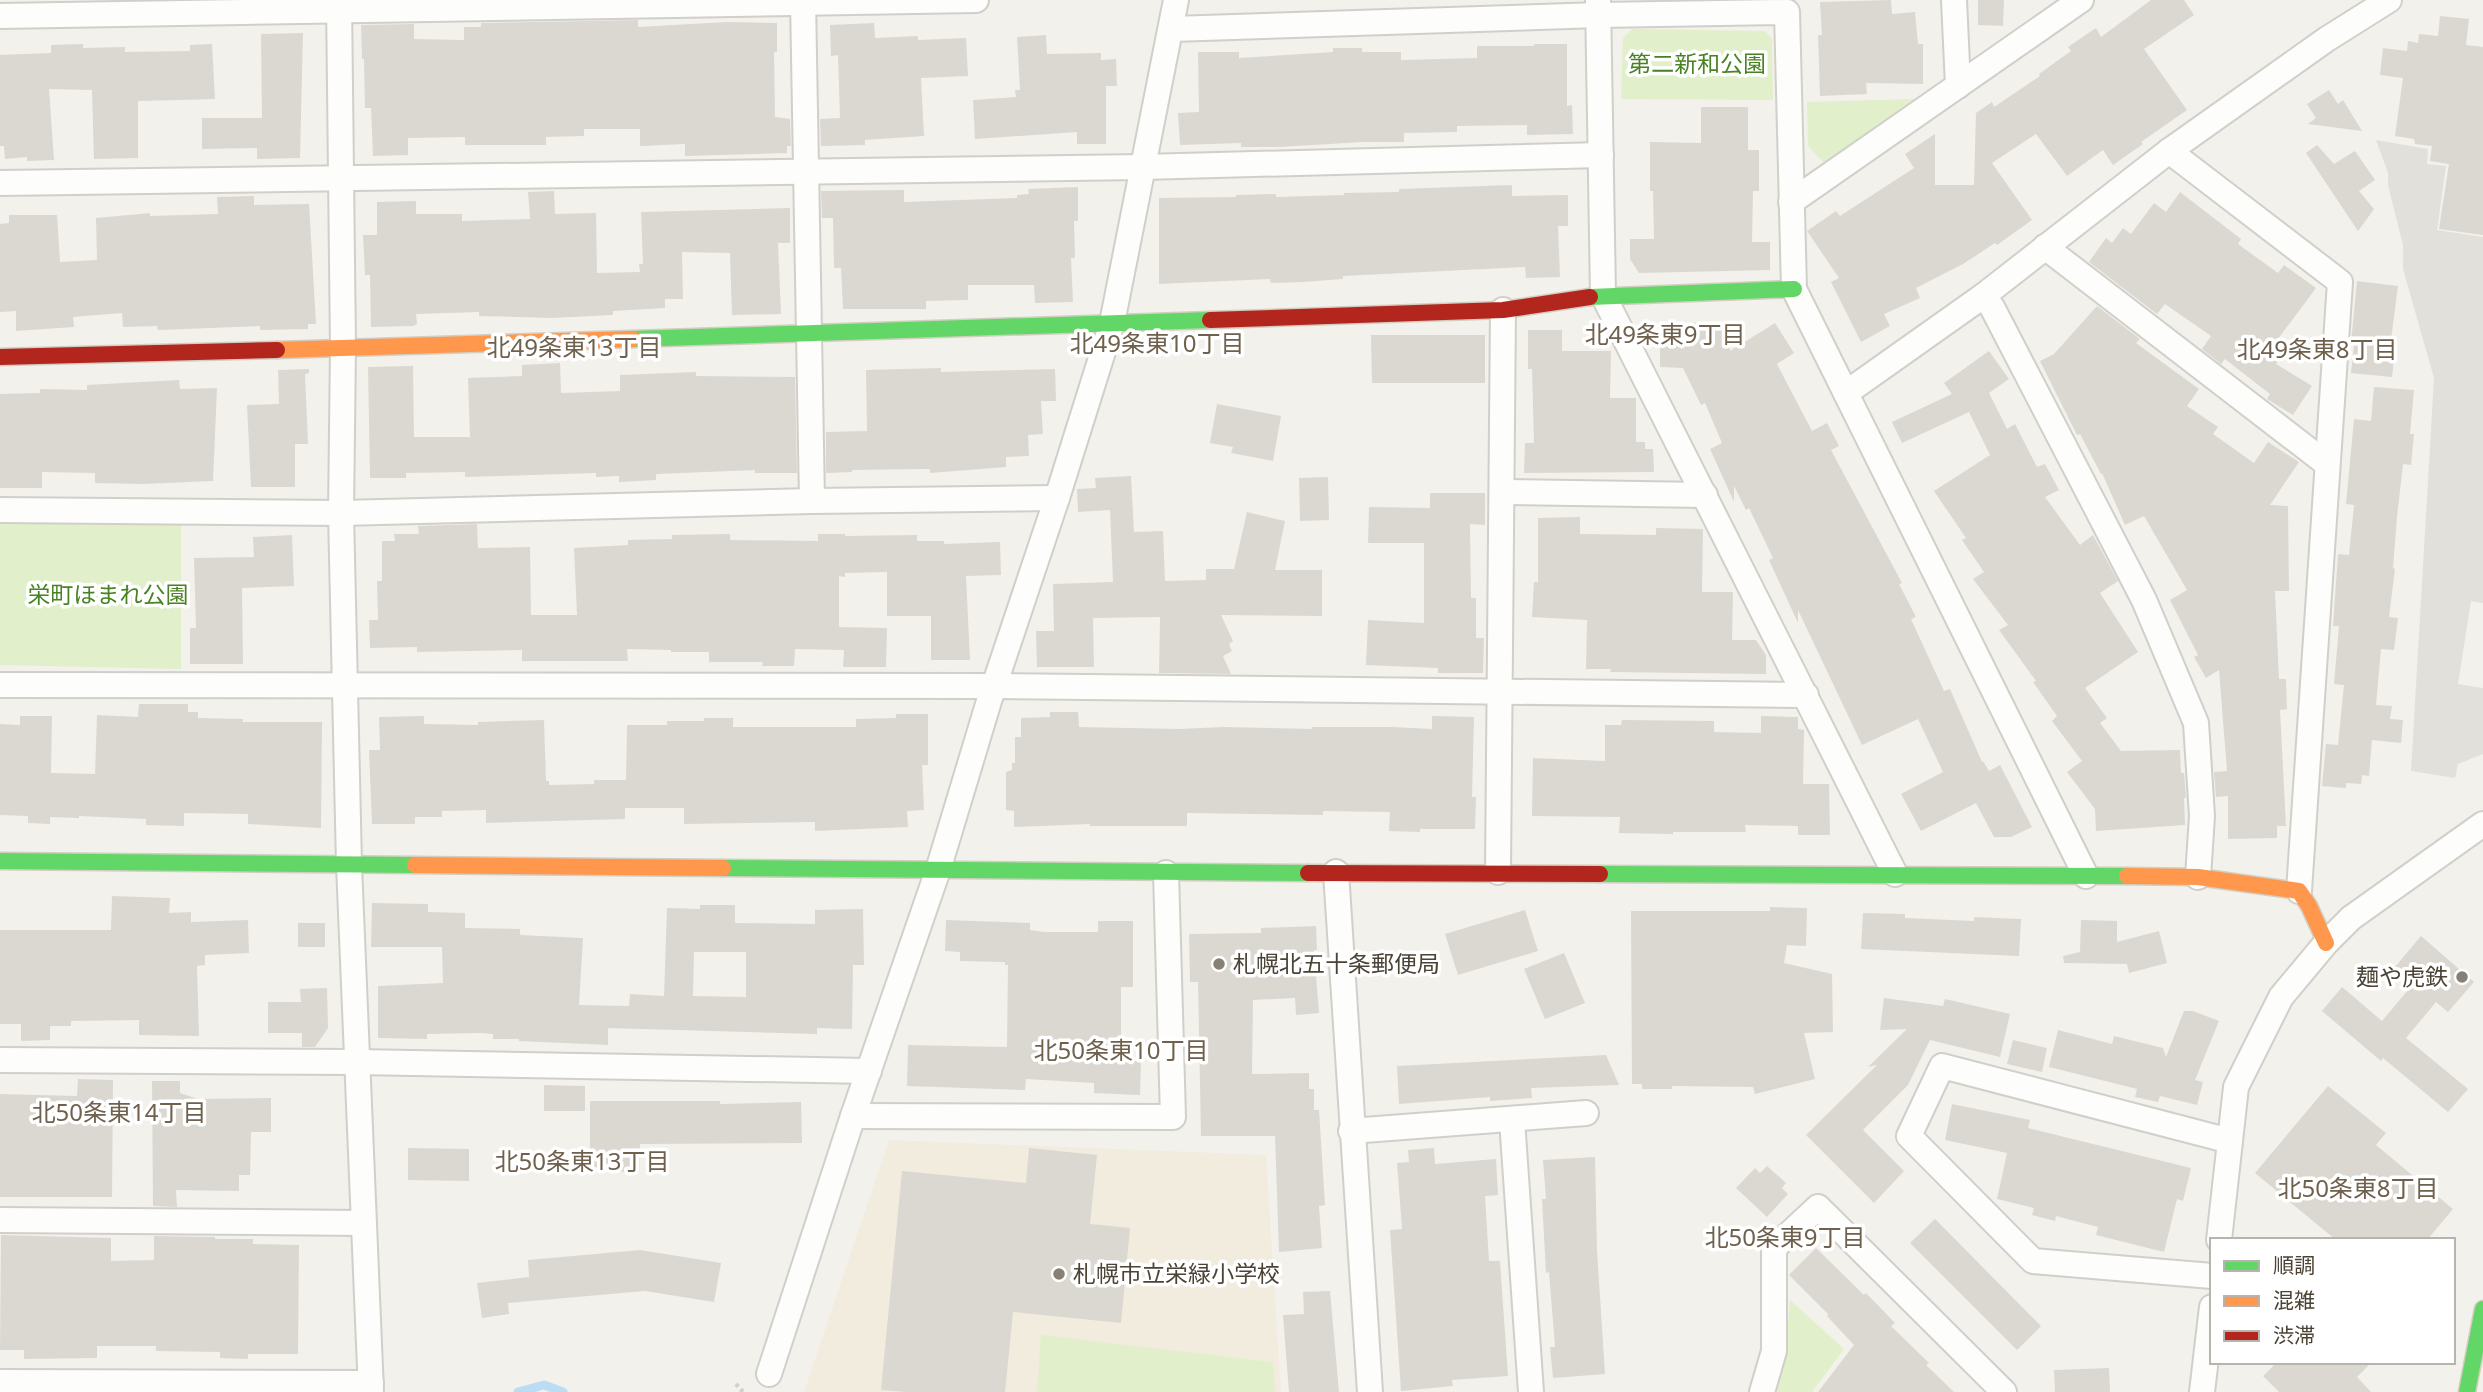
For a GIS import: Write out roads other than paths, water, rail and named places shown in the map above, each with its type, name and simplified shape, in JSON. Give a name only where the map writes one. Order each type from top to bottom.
[{"type":"street","points":[[0,16],[340,5],[976,0]]},
{"type":"street","points":[[769,1374],[853,1116],[938,870],[994,686],[1112,323],[1177,0]]},
{"type":"street","points":[[1954,0],[1958,86]]},
{"type":"street","points":[[1791,202],[2081,0]]},
{"type":"street","points":[[1846,393],[1983,296],[2169,151],[2327,39],[2389,0]]},
{"type":"street","points":[[803,2],[812,501]]},
{"type":"street","points":[[0,1382],[371,1388],[349,865],[341,513],[344,348],[340,5]]},
{"type":"street","points":[[1172,29],[1599,8],[1787,12],[1794,289],[2086,876]]},
{"type":"street","points":[[1599,8],[1604,295],[1895,874]]},
{"type":"street","points":[[2169,151],[2340,282],[2299,891],[2326,943]]},
{"type":"street","points":[[0,183],[1143,167],[1601,155]]},
{"type":"street","points":[[2045,247],[2327,464]]},
{"type":"street","points":[[0,357],[1503,310],[1604,295],[1630,297],[1794,289]]},
{"type":"street","points":[[1983,296],[2144,600],[2196,723],[2202,816],[2198,877]]},
{"type":"street","points":[[1498,872],[1503,310]]},
{"type":"street","points":[[1502,492],[1705,495]]},
{"type":"street","points":[[0,510],[341,513],[812,501],[1057,498]]},
{"type":"street","points":[[0,685],[994,686],[1806,695]]},
{"type":"street","points":[[2219,1238],[2236,1087],[2281,997],[2326,943],[2351,918],[2483,824]]},
{"type":"street","points":[[0,861],[1166,873],[1498,872],[2198,877],[2299,891]]},
{"type":"street","points":[[1336,872],[1370,1392]]},
{"type":"street","points":[[853,1116],[1173,1117],[1166,873]]},
{"type":"street","points":[[0,1060],[357,1062],[869,1071]]},
{"type":"street","points":[[2210,1276],[2033,1261],[1909,1136],[1941,1066],[2230,1141]]},
{"type":"street","points":[[1352,1131],[1586,1114]]},
{"type":"street","points":[[1512,1119],[1531,1392]]},
{"type":"street","points":[[1762,1392],[1774,1351],[1774,1248],[1818,1207],[2004,1392]]},
{"type":"street","points":[[0,1220],[363,1223]]},
{"type":"street","points":[[2467,1389],[2483,1309]]},
{"type":"street","points":[[2202,1392],[2210,1324]]},
{"type":"waterway","points":[[518,1392],[544,1385],[563,1392]]},
{"type":"place","name":"札幌北五十条郵便局","points":[[1219,964]]},
{"type":"place","name":"麺や虎鉄","points":[[2462,977]]},
{"type":"place","name":"札幌市立栄緑小学校","points":[[1059,1274]]},
{"type":"district","name":"北49条東9丁目","points":[[1665,335]]},
{"type":"district","name":"北49条東10丁目","points":[[1157,344]]},
{"type":"district","name":"北49条東13丁目","points":[[574,348]]},
{"type":"district","name":"北49条東8丁目","points":[[2317,350]]},
{"type":"district","name":"北50条東10丁目","points":[[1121,1051]]},
{"type":"district","name":"北50条東14丁目","points":[[119,1113]]},
{"type":"district","name":"北50条東13丁目","points":[[582,1162]]},
{"type":"district","name":"北50条東8丁目","points":[[2358,1189]]},
{"type":"district","name":"北50条東9丁目","points":[[1785,1238]]},
{"type":"park label","name":"第二新和公園","points":[[1697,64]]},
{"type":"park label","name":"栄町ほまれ公園","points":[[108,595]]}]
